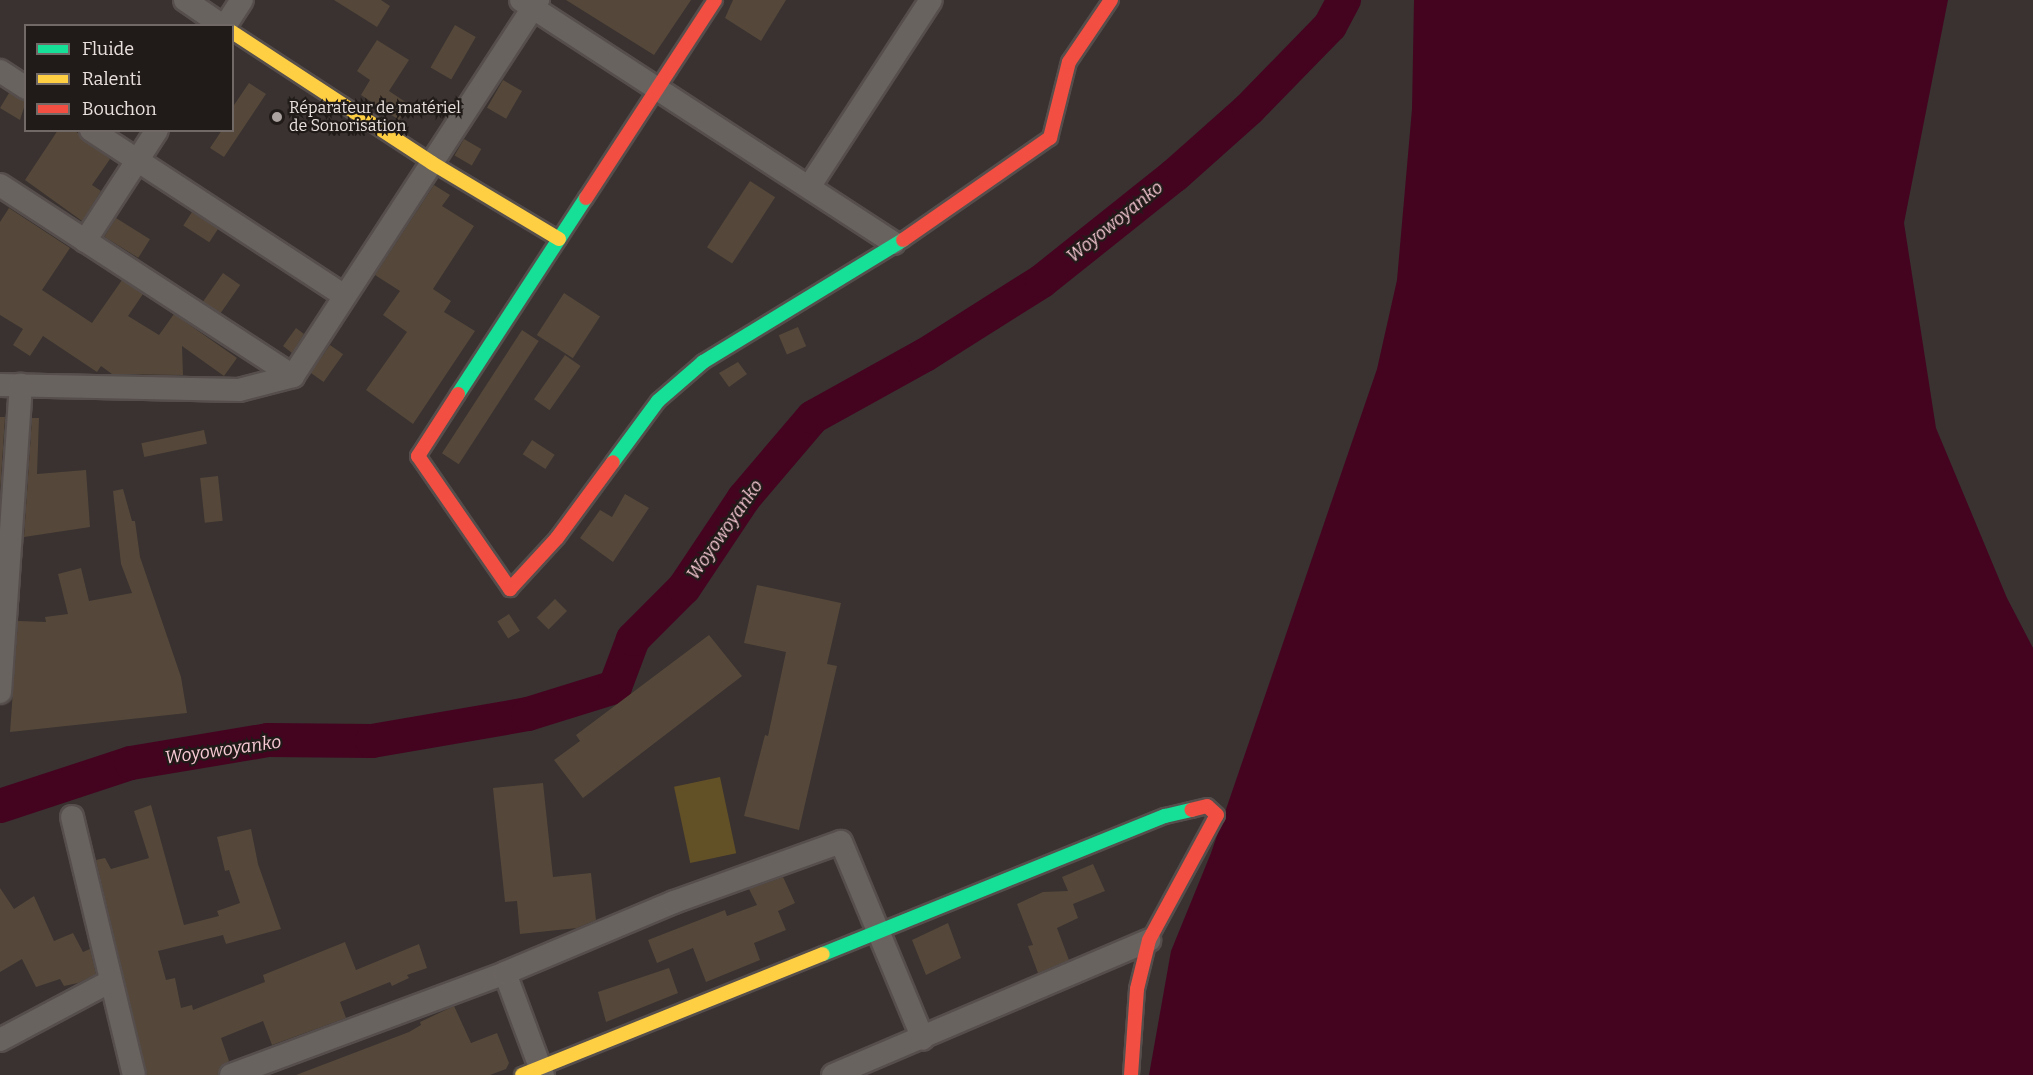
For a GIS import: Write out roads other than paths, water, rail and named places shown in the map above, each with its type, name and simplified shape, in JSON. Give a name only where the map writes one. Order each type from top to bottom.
[{"type":"street","points":[[185,0],[221,24]]},
{"type":"street","points":[[225,24],[242,0]]},
{"type":"street","points":[[715,0],[418,456],[510,589],[557,538],[658,401],[703,362],[868,264],[894,243],[1050,138],[1069,62],[1111,0]]},
{"type":"street","points":[[809,187],[931,0]]},
{"type":"street","points":[[0,692],[7,384],[239,390],[293,376],[432,163],[531,3],[894,243]]},
{"type":"street","points":[[234,33],[432,163],[559,240]]},
{"type":"street","points":[[0,71],[24,87]]},
{"type":"street","points":[[94,132],[345,296]]},
{"type":"street","points":[[85,241],[156,132]]},
{"type":"street","points":[[0,185],[293,376]]},
{"type":"street","points":[[505,973],[535,1073],[878,931],[1165,816],[1207,806],[1217,816],[1149,940],[1137,989],[1131,1075]]},
{"type":"street","points":[[72,817],[134,1075]]},
{"type":"street","points":[[231,1075],[505,973],[674,902],[841,842],[923,1038]]},
{"type":"street","points":[[833,1075],[1149,940]]},
{"type":"street","points":[[0,1040],[111,981]]},
{"type":"waterway","name":"Woyowoyanko","points":[[0,806],[131,763],[268,740],[372,741],[528,714],[615,687],[633,639],[684,588],[744,498],[813,417],[925,355],[1042,281],[1175,175],[1249,109],[1330,26],[1344,0]]},
{"type":"place","name":"Réparateur de matériel de Sonorisation","points":[[277,117]]}]
